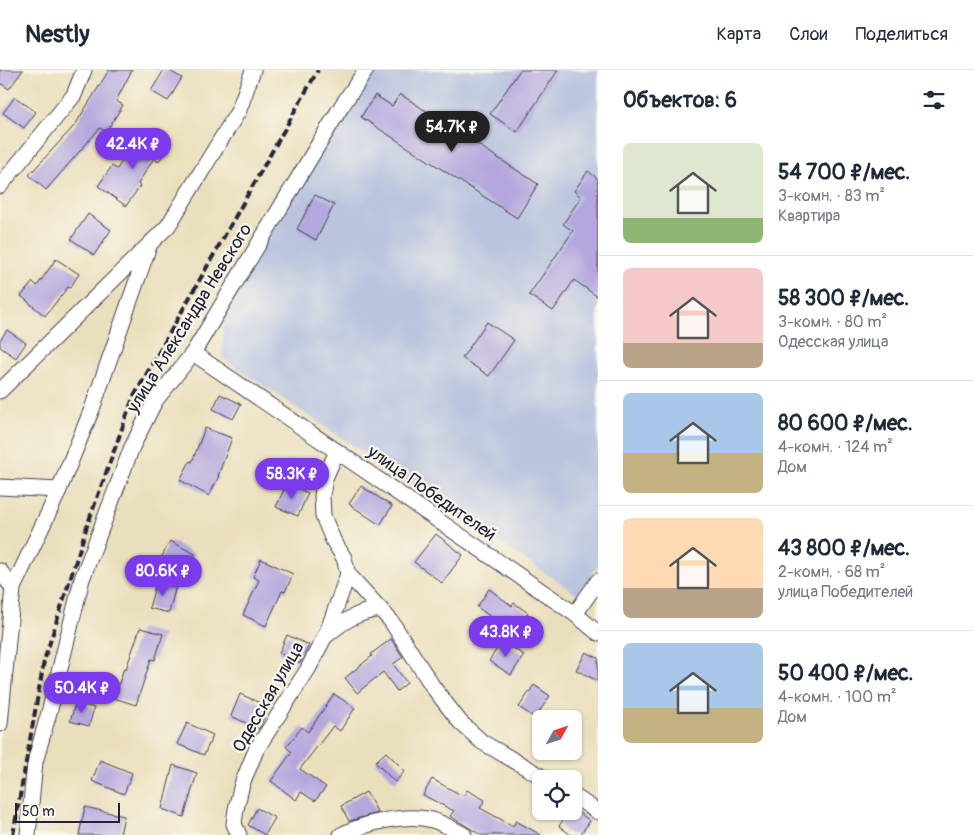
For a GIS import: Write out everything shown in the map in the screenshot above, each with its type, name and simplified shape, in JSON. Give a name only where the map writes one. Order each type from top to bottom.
[{"type":"street","points":[[0,186],[74,94],[84,70]]},
{"type":"street","points":[[0,391],[168,226],[239,110],[253,70]]},
{"type":"street","name":"улица Александра Невского","points":[[28,835],[35,762],[82,579],[132,447],[155,402],[193,353],[341,106],[366,70]]},
{"type":"street","points":[[0,724],[12,588],[59,490],[92,409],[149,246]]},
{"type":"street","name":"улица Победителей","points":[[193,353],[575,614],[598,633]]},
{"type":"street","points":[[338,451],[324,478],[322,496],[323,516],[333,540],[344,558],[348,574],[392,622],[433,687],[460,722],[482,742],[532,771]]},
{"type":"street","points":[[0,487],[59,490]]},
{"type":"street","points":[[0,571],[12,588]]},
{"type":"street","name":"Одесская улица","points":[[239,835],[234,824],[236,809],[242,784],[256,750],[308,669],[325,637],[348,574]]},
{"type":"street","points":[[575,614],[598,580]]},
{"type":"street","name":"Одесская улица","points":[[325,637],[343,621],[354,615],[380,610]]},
{"type":"street","points":[[582,801],[598,812]]},
{"type":"street","points":[[341,835],[378,822],[393,819],[432,820],[464,835]]},
{"type":"shaded area","points":[[376,70],[598,70],[598,565],[578,595],[222,358],[224,312],[312,162]]},
{"type":"building","points":[[0,70],[23,70],[9,89],[0,83]]},
{"type":"building","points":[[109,70],[132,70],[116,101],[123,105],[106,132],[100,128],[46,190],[29,175],[75,125]]},
{"type":"building","points":[[164,70],[168,70],[182,78],[168,101],[151,91]]},
{"type":"building","points":[[520,70],[558,70],[517,132],[490,114]]},
{"type":"building","points":[[400,94],[538,184],[517,218],[361,117],[375,95],[392,106]]},
{"type":"building","points":[[15,97],[36,112],[24,128],[3,113]]},
{"type":"building","points":[[151,132],[170,146],[158,162],[154,158],[138,184],[140,186],[126,206],[98,186],[112,166],[117,169],[125,156],[131,160]]},
{"type":"building","points":[[588,171],[598,179],[598,297],[574,280],[553,311],[529,295],[573,231],[563,224],[581,197],[574,191]]},
{"type":"building","points":[[315,195],[334,205],[316,240],[297,229]]},
{"type":"building","points":[[88,214],[111,230],[94,255],[71,239]]},
{"type":"building","points":[[56,259],[79,274],[70,288],[68,287],[45,316],[21,296],[33,282],[37,286]]},
{"type":"building","points":[[487,322],[514,340],[489,376],[462,358]]},
{"type":"building","points":[[7,330],[26,343],[16,358],[0,347],[0,340]]},
{"type":"building","points":[[220,394],[241,404],[233,419],[213,409]]},
{"type":"building","points":[[205,428],[232,438],[219,476],[209,496],[180,480],[190,461],[192,462]]},
{"type":"building","points":[[287,483],[308,493],[298,516],[276,507]]},
{"type":"building","points":[[361,486],[392,506],[380,525],[349,504]]},
{"type":"building","points":[[436,534],[463,555],[442,583],[414,562]]},
{"type":"building","points":[[170,541],[195,554],[185,574],[159,562]]},
{"type":"building","points":[[261,559],[293,574],[285,592],[282,591],[266,626],[243,615],[259,580],[253,577]]},
{"type":"building","points":[[156,582],[176,586],[169,613],[149,608]]},
{"type":"building","points":[[489,589],[512,606],[514,603],[528,613],[513,633],[477,607]]},
{"type":"building","points":[[140,628],[163,634],[155,660],[151,659],[136,705],[114,698]]},
{"type":"building","points":[[287,635],[309,645],[300,663],[279,653]]},
{"type":"building","points":[[391,639],[403,657],[393,664],[407,683],[397,691],[383,672],[357,693],[345,678]]},
{"type":"building","points":[[502,641],[524,655],[511,675],[489,661]]},
{"type":"building","points":[[586,652],[598,658],[598,681],[576,670]]},
{"type":"building","points":[[534,685],[550,696],[540,710],[532,710],[532,716],[519,707]]},
{"type":"building","points":[[240,694],[269,707],[259,729],[231,716]]},
{"type":"building","points":[[334,694],[355,708],[340,731],[333,726],[300,769],[326,787],[315,801],[301,792],[296,800],[271,781],[292,752],[286,747],[302,727],[308,732]]},
{"type":"building","points":[[76,702],[94,708],[89,726],[70,721]]},
{"type":"building","points":[[187,723],[213,735],[204,755],[177,744]]},
{"type":"building","points":[[386,752],[405,771],[395,782],[375,762]]},
{"type":"building","points":[[100,760],[132,773],[124,794],[92,781]]},
{"type":"building","points":[[173,765],[197,773],[184,817],[162,809]]},
{"type":"building","points":[[432,779],[463,796],[467,790],[485,800],[480,808],[513,826],[516,821],[541,835],[481,835],[450,816],[454,811],[423,795]]},
{"type":"building","points":[[366,792],[378,813],[349,821],[341,806]]},
{"type":"building","points":[[85,807],[124,816],[120,835],[79,835]]},
{"type":"building","points":[[257,808],[275,818],[265,835],[248,825]]},
{"type":"building","points":[[582,815],[590,821],[580,835],[571,835],[559,826],[563,820],[582,820]]},
{"type":"railway","points":[[13,835],[44,661],[87,526],[133,398],[318,70]]}]
